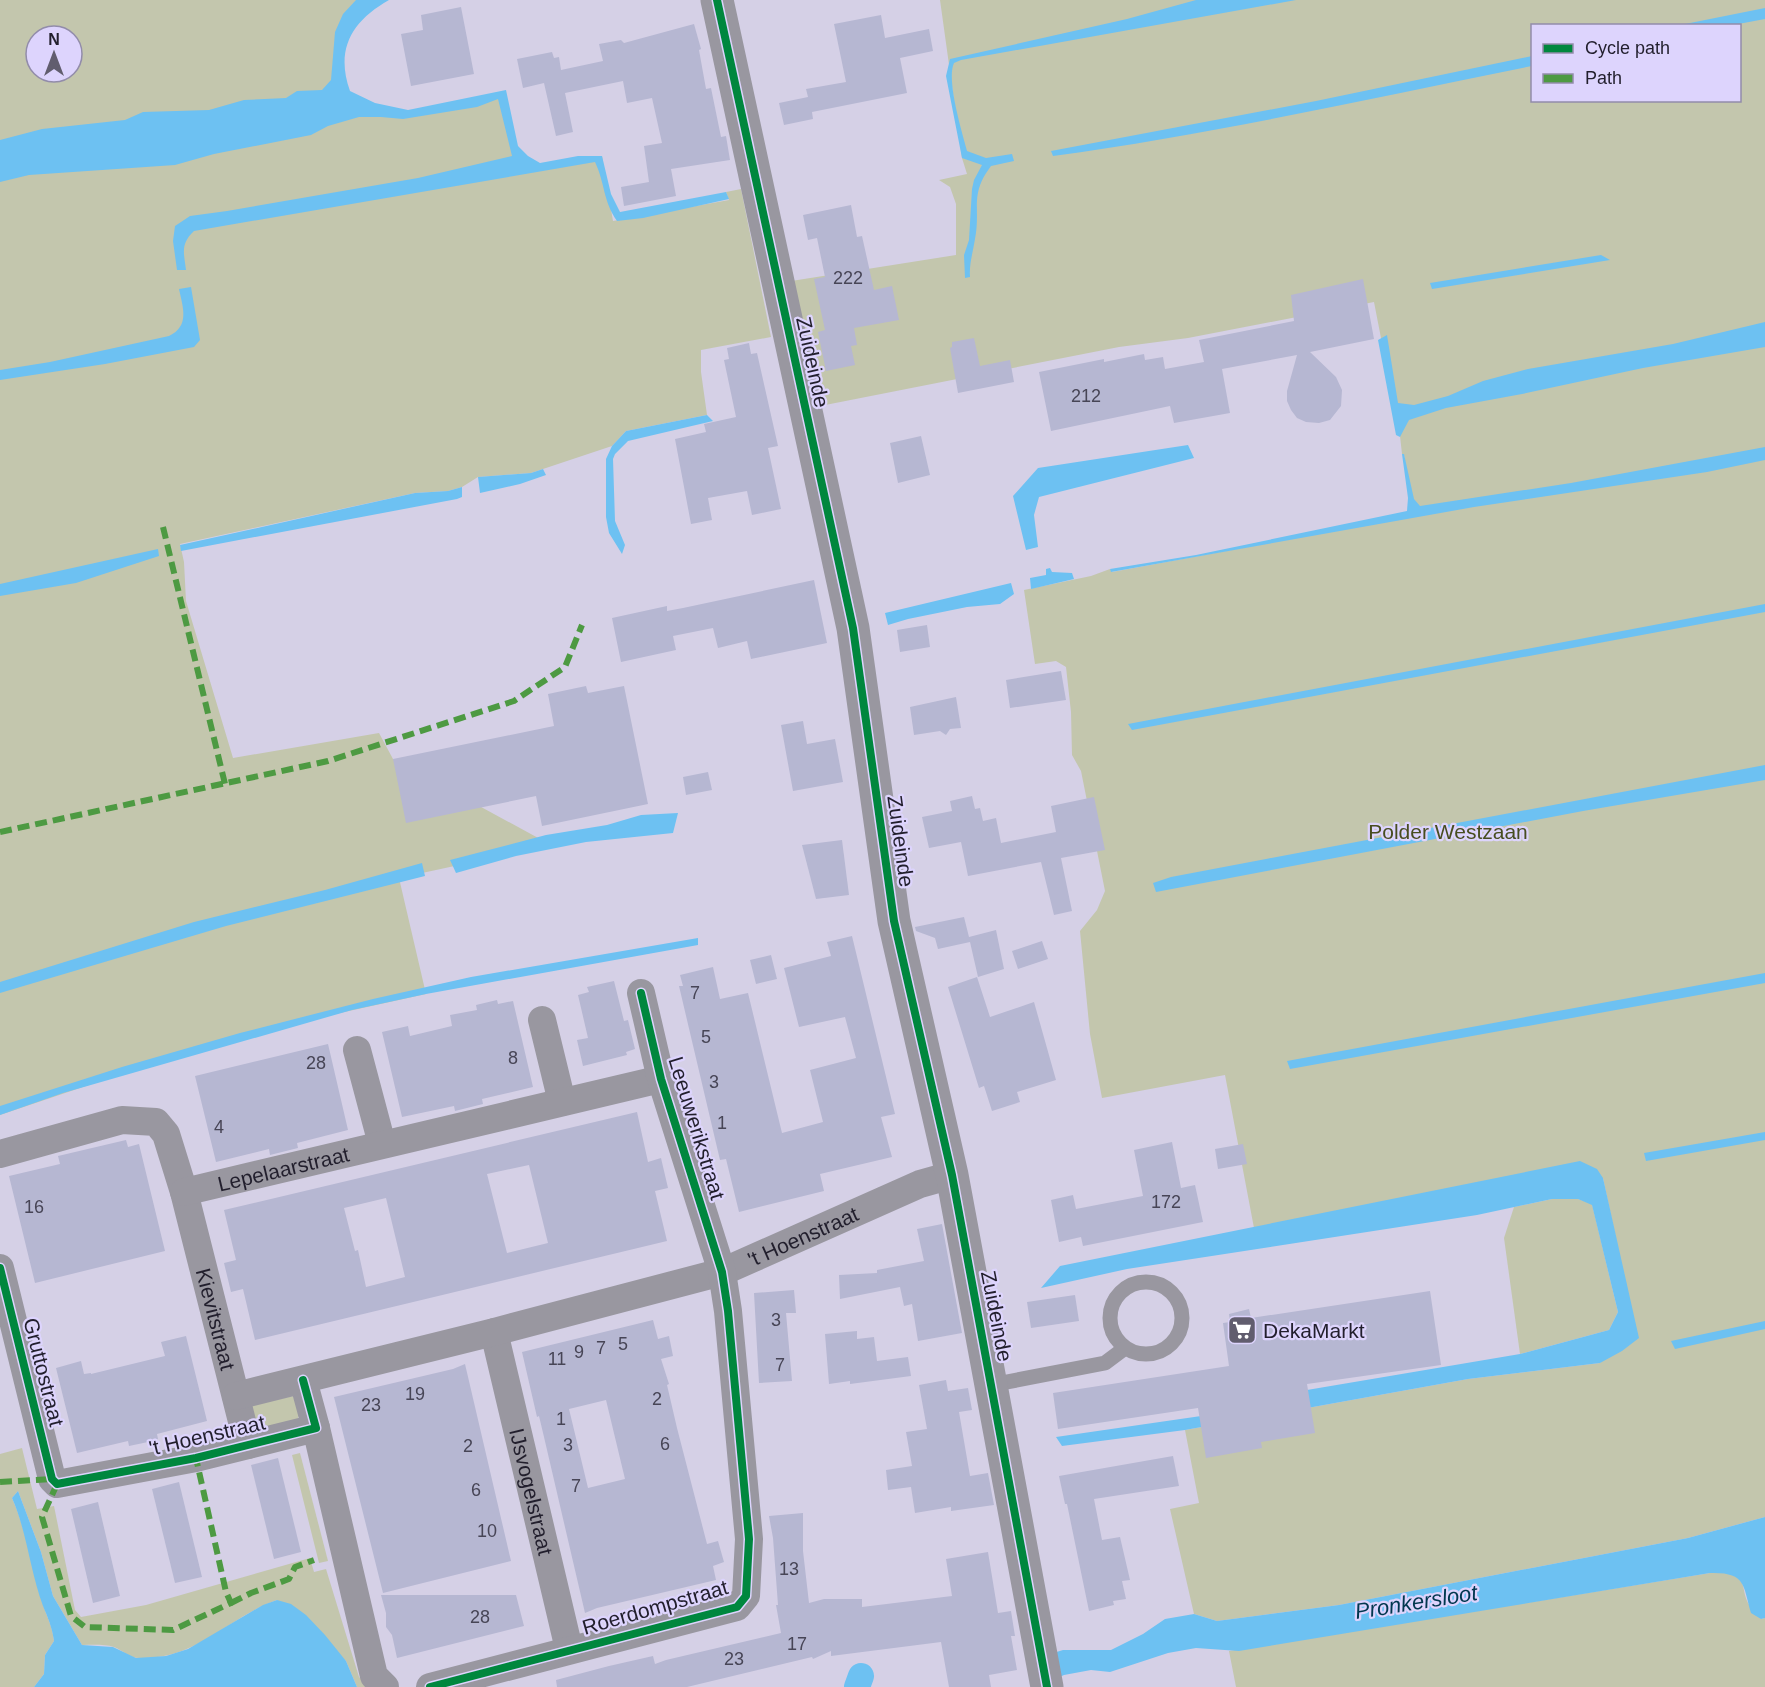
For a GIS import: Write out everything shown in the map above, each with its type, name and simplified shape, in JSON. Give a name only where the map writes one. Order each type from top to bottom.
[{"type":"street","name":"Zuideinde","points":[[717,0],[853,628],[894,921],[952,1174],[1047,1687]]},
{"type":"street","name":"Leeuwerikstraat","points":[[641,993],[661,1079],[722,1272]]},
{"type":"street","points":[[542,1020],[562,1102]]},
{"type":"street","points":[[357,1050],[382,1144]]},
{"type":"street","name":"Lepelaarstraat","points":[[184,1192],[661,1079]]},
{"type":"street","points":[[0,1154],[122,1120],[156,1122],[166,1134],[184,1192]]},
{"type":"street","name":"'t Hoenstraat","points":[[236,1396],[722,1272],[920,1184],[952,1174]]},
{"type":"street","name":"Kievitstraat","points":[[184,1192],[248,1445]]},
{"type":"street","name":"Gruttostraat","points":[[0,1268],[52,1479],[57,1484]]},
{"type":"street","name":"Roerdompstraat","points":[[430,1687],[737,1607],[746,1596],[749,1539],[728,1311],[722,1272]]},
{"type":"street","name":"IJsvogelstraat","points":[[494,1332],[569,1649]]},
{"type":"street","points":[[303,1380],[374,1676],[385,1687]]},
{"type":"street","name":"'t Hoenstraat","points":[[57,1484],[196,1458],[316,1428]]},
{"type":"lane","points":[[1144,1282],[1155,1283],[1167,1288],[1175,1296],[1182,1312],[1181,1330],[1176,1341],[1167,1349],[1156,1354],[1144,1355],[1125,1348],[1114,1336],[1110,1325],[1110,1312],[1114,1301],[1132,1285],[1144,1282]]},
{"type":"lane","name":"Zuideinde","points":[[991,1386],[1105,1363],[1125,1348]]},
{"type":"green space","points":[[0,0],[363,0],[335,47],[340,89],[370,117],[503,95],[518,169],[602,156],[613,221],[729,200],[726,192],[741,189],[771,337],[701,350],[701,372],[707,415],[626,431],[612,446],[531,473],[478,477],[462,487],[448,491],[415,493],[180,544],[184,562],[186,601],[233,758],[379,733],[393,759],[551,845],[399,878],[426,994],[231,1037],[0,1115]]},
{"type":"green space","name":"Polder Westzaan","points":[[940,0],[1765,0],[1765,1517],[1688,1538],[1339,1605],[1217,1621],[1194,1614],[1170,1509],[1199,1503],[1185,1430],[1468,1379],[1600,1363],[1634,1323],[1603,1178],[1254,1228],[1225,1075],[1102,1098],[1090,1034],[1080,931],[1097,910],[1105,891],[1081,771],[1072,755],[1071,712],[1066,667],[1056,661],[1035,664],[1024,590],[1091,576],[1110,569],[1112,572],[1415,516],[1374,302],[1188,338],[1119,347],[810,408],[785,282],[956,255],[956,204],[950,187],[939,180],[967,174],[962,158]]},
{"type":"green space","points":[[1552,1199],[1578,1199],[1592,1204],[1618,1312],[1609,1330],[1520,1354],[1504,1238],[1514,1207]]},
{"type":"green space","points":[[293,1396],[300,1413],[297,1421],[252,1429],[248,1406]]},
{"type":"green space","points":[[22,1448],[37,1509],[54,1506],[75,1610],[81,1617],[146,1605],[310,1558],[314,1572],[326,1569],[359,1677],[370,1687],[357,1687],[346,1661],[277,1600],[259,1607],[195,1645],[160,1657],[136,1658],[110,1646],[82,1645],[53,1596],[41,1552],[18,1491],[12,1498],[54,1641],[45,1655],[44,1674],[34,1687],[0,1687],[0,1454]]},
{"type":"green space","points":[[300,1453],[328,1561],[319,1563],[292,1455]]},
{"type":"green space","points":[[1727,1572],[1741,1582],[1749,1605],[1761,1619],[1765,1618],[1765,1687],[1236,1687],[1229,1651]]},
{"type":"water","points":[[356,0],[389,0],[365,17],[350,38],[345,62],[350,91],[375,103],[408,110],[506,90],[518,146],[540,163],[578,156],[602,156],[611,194],[620,212],[726,192],[729,199],[643,218],[617,221],[609,206],[595,162],[194,231],[185,245],[186,270],[177,270],[173,241],[175,226],[190,216],[418,178],[512,156],[498,99],[477,107],[403,119],[359,117],[328,126],[311,135],[214,154],[175,165],[29,175],[0,182],[0,140],[42,129],[125,120],[143,112],[209,110],[244,100],[286,98],[297,91],[322,90],[331,80],[335,32],[343,14]]},
{"type":"water","points":[[1196,0],[1296,0],[954,63],[953,93],[967,151],[986,158],[1012,154],[1014,161],[991,166],[980,185],[970,277],[965,278],[964,255],[969,240],[972,189],[982,165],[962,158],[946,76],[950,59],[1127,19]]},
{"type":"water","points":[[1765,8],[1765,19],[1738,24],[1685,24]]},
{"type":"water","points":[[1531,56],[1531,66],[1293,115],[1053,156],[1051,151],[1316,101]]},
{"type":"water","points":[[1601,255],[1610,260],[1432,289],[1430,283]]},
{"type":"water","points":[[191,287],[200,340],[194,347],[105,364],[0,380],[0,370],[50,362],[169,336],[176,332],[182,322],[183,310],[179,289]]},
{"type":"water","points":[[1765,322],[1765,347],[1643,368],[1446,408],[1409,420],[1400,437],[1396,435],[1378,340],[1387,335],[1398,403],[1414,405],[1448,396],[1483,381],[1528,369],[1673,344]]},
{"type":"water","points":[[707,415],[713,421],[628,441],[615,454],[613,459],[615,521],[625,545],[622,554],[609,533],[606,517],[606,459],[612,446],[626,431]]},
{"type":"water","points":[[1188,445],[1194,458],[1039,497],[1034,515],[1038,547],[1026,550],[1013,496],[1038,468]]},
{"type":"water","points":[[1765,447],[1765,460],[1707,472],[1474,507],[1111,572],[1110,569],[1196,555],[1407,511],[1408,498],[1402,454],[1404,454],[1414,499],[1420,506],[1571,483]]},
{"type":"water","points":[[543,469],[546,475],[520,484],[480,493],[478,477],[531,473]]},
{"type":"water","points":[[462,487],[462,497],[457,499],[181,551],[180,545],[415,493],[448,491]]},
{"type":"water","points":[[158,549],[159,556],[76,583],[0,596],[0,584]]},
{"type":"water","points":[[1050,568],[1052,572],[1072,573],[1074,579],[1031,589],[1030,578],[1046,575],[1046,569]]},
{"type":"water","points":[[1011,583],[1014,594],[1000,604],[967,607],[888,625],[885,613]]},
{"type":"water","points":[[1765,604],[1765,612],[1132,730],[1128,724]]},
{"type":"water","points":[[1765,765],[1765,780],[1583,811],[1156,892],[1153,883],[1171,877]]},
{"type":"water","points":[[678,813],[673,833],[586,842],[516,856],[456,873],[450,860],[546,835],[607,825],[641,815]]},
{"type":"water","points":[[422,863],[425,876],[226,926],[0,993],[0,982],[194,922],[325,890]]},
{"type":"water","points":[[698,938],[698,945],[426,994],[352,1010],[63,1093],[0,1115],[0,1106],[122,1067],[240,1033],[373,999],[471,977]]},
{"type":"water","points":[[1765,973],[1765,983],[1290,1069],[1287,1061]]},
{"type":"water","points":[[1765,1132],[1765,1140],[1646,1161],[1644,1153]]},
{"type":"water","points":[[1580,1161],[1597,1169],[1603,1178],[1639,1338],[1600,1363],[1468,1379],[1185,1430],[1062,1446],[1056,1437],[1208,1415],[1236,1402],[1520,1354],[1609,1330],[1618,1312],[1592,1205],[1578,1199],[1552,1199],[1477,1215],[1127,1269],[1041,1288],[1060,1266]]},
{"type":"water","points":[[1765,1321],[1765,1329],[1675,1349],[1671,1341]]},
{"type":"water","points":[[18,1491],[41,1552],[53,1596],[82,1645],[113,1647],[136,1658],[166,1656],[188,1649],[263,1605],[277,1600],[291,1604],[306,1615],[325,1635],[346,1661],[357,1687],[34,1687],[44,1674],[45,1655],[54,1641],[12,1498]]},
{"type":"water","name":"Pronkersloot","points":[[1765,1517],[1765,1618],[1761,1619],[1751,1613],[1744,1588],[1737,1578],[1722,1573],[1710,1573],[1239,1651],[1196,1648],[1168,1653],[1110,1672],[1091,1670],[1064,1675],[1046,1683],[1050,1654],[1063,1650],[1111,1650],[1143,1634],[1165,1619],[1194,1614],[1217,1621],[1339,1605],[1688,1538]]},
{"type":"building","points":[[461,7],[474,74],[411,86],[401,34],[423,30],[421,15]]},
{"type":"building","points":[[881,15],[885,38],[929,29],[933,51],[900,58],[907,93],[812,112],[813,119],[784,125],[779,103],[808,97],[806,89],[846,82],[834,24]]},
{"type":"building","points":[[694,24],[701,49],[699,50],[706,89],[711,88],[721,137],[726,136],[730,160],[671,169],[676,196],[624,206],[621,187],[649,182],[644,146],[662,143],[652,98],[627,103],[623,81],[565,93],[573,132],[556,136],[544,83],[523,88],[517,59],[552,52],[554,58],[559,57],[561,70],[603,61],[599,44],[621,40],[624,43]]},
{"type":"building","points":[[851,205],[857,237],[862,236],[874,290],[892,286],[899,320],[854,328],[857,345],[851,346],[855,365],[826,371],[818,332],[825,330],[814,279],[825,277],[817,238],[808,240],[803,215]]},
{"type":"building","points":[[1363,279],[1374,339],[1310,352],[1336,377],[1342,390],[1341,406],[1330,420],[1319,423],[1306,422],[1297,418],[1291,410],[1287,401],[1287,391],[1297,355],[1222,369],[1230,413],[1174,423],[1170,406],[1051,431],[1039,372],[1104,359],[1104,362],[1144,354],[1145,360],[1163,357],[1165,369],[1204,362],[1199,340],[1294,321],[1291,295]]},
{"type":"building","points":[[974,338],[980,366],[1010,360],[1014,382],[958,393],[950,348],[952,342]]},
{"type":"building","points":[[749,343],[751,354],[757,353],[778,446],[768,448],[781,509],[752,515],[747,491],[708,498],[712,520],[691,524],[675,439],[706,432],[704,424],[736,417],[724,360],[729,359],[727,348]]},
{"type":"building","points":[[921,436],[930,475],[898,483],[890,443]]},
{"type":"building","points":[[814,580],[827,643],[751,659],[747,641],[718,648],[713,628],[673,636],[676,650],[621,662],[612,618],[667,606],[667,611],[683,608]]},
{"type":"building","points":[[927,625],[930,647],[900,652],[897,630]]},
{"type":"building","points":[[1061,671],[1066,700],[1010,708],[1006,680]]},
{"type":"building","points":[[586,686],[588,693],[624,686],[648,804],[542,826],[536,796],[406,823],[393,759],[554,726],[548,694]]},
{"type":"building","points":[[956,697],[961,728],[950,729],[946,735],[940,731],[914,735],[910,707]]},
{"type":"building","points":[[803,721],[807,744],[835,739],[843,782],[793,791],[781,725]]},
{"type":"building","points":[[708,772],[712,790],[686,795],[683,777]]},
{"type":"building","points":[[972,796],[975,809],[980,808],[983,821],[996,818],[1001,843],[1056,832],[1051,806],[1094,797],[1105,850],[1061,858],[1072,911],[1054,915],[1041,862],[968,876],[961,842],[929,848],[922,817],[952,811],[950,801]]},
{"type":"building","points":[[842,840],[849,895],[816,899],[802,845]]},
{"type":"building","points":[[964,917],[969,937],[996,930],[1004,969],[978,977],[970,942],[938,949],[935,938],[916,931],[915,927]]},
{"type":"building","points":[[852,936],[895,1114],[881,1117],[892,1157],[820,1174],[824,1191],[739,1212],[726,1159],[720,1160],[679,986],[683,986],[680,975],[713,967],[720,999],[748,993],[782,1133],[823,1122],[810,1070],[856,1058],[845,1017],[799,1027],[784,968],[831,956],[827,942]]},
{"type":"building","points":[[1042,941],[1048,959],[1018,969],[1012,951]]},
{"type":"building","points":[[771,955],[777,979],[756,984],[750,960]]},
{"type":"building","points":[[977,977],[990,1017],[1034,1002],[1056,1080],[1017,1092],[1020,1102],[992,1111],[984,1086],[979,1088],[948,987]]},
{"type":"building","points":[[614,981],[624,1021],[628,1020],[635,1049],[626,1052],[627,1055],[583,1066],[577,1040],[588,1038],[578,995],[589,992],[587,987]]},
{"type":"building","points":[[497,1000],[498,1004],[513,1001],[533,1087],[482,1099],[483,1104],[455,1111],[454,1106],[402,1117],[382,1032],[408,1026],[410,1036],[452,1026],[450,1015],[477,1010],[476,1005]]},
{"type":"building","points":[[328,1044],[348,1130],[297,1143],[298,1148],[270,1155],[269,1149],[216,1162],[195,1076]]},
{"type":"building","points":[[637,1112],[648,1162],[661,1158],[668,1188],[655,1191],[667,1241],[255,1340],[243,1289],[231,1292],[224,1263],[236,1260],[224,1210]],"holes":[[[529,1165],[548,1243],[507,1253],[487,1174]],[[386,1198],[405,1277],[366,1287],[358,1250],[355,1251],[344,1208]]]},
{"type":"building","points":[[126,1140],[128,1147],[139,1144],[165,1251],[35,1283],[9,1176],[60,1164],[58,1156]]},
{"type":"building","points":[[1172,1142],[1181,1188],[1195,1185],[1203,1222],[1083,1246],[1081,1237],[1059,1242],[1051,1200],[1073,1195],[1076,1209],[1143,1196],[1134,1150]]},
{"type":"building","points":[[1243,1144],[1247,1164],[1218,1169],[1215,1149]]},
{"type":"building","points":[[942,1224],[962,1333],[918,1341],[912,1304],[904,1306],[900,1287],[840,1299],[839,1275],[877,1273],[877,1270],[924,1261],[917,1229]]},
{"type":"building","points":[[794,1290],[796,1313],[786,1313],[792,1381],[759,1383],[754,1293]]},
{"type":"building","points":[[1430,1291],[1441,1365],[1307,1384],[1315,1433],[1261,1442],[1262,1448],[1206,1458],[1198,1408],[1058,1429],[1053,1393],[1229,1366],[1223,1323],[1230,1322],[1229,1314],[1249,1309],[1251,1318]]},
{"type":"building","points":[[1075,1295],[1079,1321],[1031,1328],[1027,1302]]},
{"type":"building","points":[[653,1320],[658,1339],[669,1336],[673,1356],[661,1359],[707,1544],[718,1541],[724,1562],[713,1566],[716,1580],[597,1608],[585,1613],[522,1352]],"holes":[[[606,1400],[625,1479],[588,1488],[569,1409]]]},
{"type":"building","points":[[857,1331],[857,1339],[874,1337],[877,1361],[908,1357],[911,1376],[850,1384],[850,1381],[829,1384],[825,1334]]},
{"type":"building","points":[[186,1336],[207,1421],[157,1434],[158,1439],[148,1442],[129,1446],[128,1441],[77,1453],[56,1368],[81,1361],[84,1374],[91,1374],[165,1356],[161,1342]]},
{"type":"building","points":[[465,1364],[511,1561],[383,1593],[334,1397],[453,1369]]},
{"type":"building","points":[[946,1380],[948,1391],[968,1388],[972,1410],[959,1412],[970,1476],[988,1473],[994,1505],[951,1511],[951,1507],[915,1513],[911,1487],[888,1490],[886,1470],[912,1466],[906,1432],[927,1429],[919,1385]]},
{"type":"building","points":[[1173,1456],[1179,1486],[1094,1499],[1102,1540],[1120,1537],[1130,1580],[1122,1581],[1126,1599],[1113,1601],[1114,1605],[1089,1611],[1059,1476]]},
{"type":"building","points":[[278,1458],[301,1552],[274,1559],[251,1465]]},
{"type":"building","points":[[179,1482],[202,1577],[175,1583],[152,1489]]},
{"type":"building","points":[[98,1502],[120,1596],[93,1603],[71,1509]]},
{"type":"building","points":[[803,1513],[803,1551],[809,1603],[824,1599],[862,1599],[862,1607],[952,1596],[946,1559],[988,1552],[998,1613],[1011,1611],[1015,1636],[1011,1636],[1017,1670],[989,1675],[991,1687],[949,1687],[941,1642],[831,1656],[831,1651],[813,1659],[812,1657],[687,1687],[557,1687],[556,1680],[609,1666],[653,1656],[655,1664],[781,1633],[776,1605],[778,1605],[773,1538],[769,1516]]},
{"type":"building","points":[[381,1595],[516,1595],[524,1626],[397,1658],[392,1635],[386,1627],[386,1613]]},
{"type":"waterway","points":[[857,1687],[861,1676]]},
{"type":"marked path","points":[[163,527],[225,784]]},
{"type":"marked path","points":[[0,832],[328,761],[514,701],[565,667],[582,625]]},
{"type":"marked path","points":[[57,1484],[42,1517],[71,1616],[85,1627],[173,1630],[231,1603],[226,1592],[196,1458]]},
{"type":"marked path","points":[[0,1482],[52,1479]]},
{"type":"marked path","points":[[231,1603],[289,1579],[295,1567],[314,1560]]},
{"type":"cycle path","points":[[717,0],[853,628],[894,921],[952,1175],[1047,1687]]},
{"type":"cycle path","points":[[430,1687],[737,1607],[746,1596],[749,1539],[728,1311],[722,1272],[661,1079],[641,993]]},
{"type":"cycle path","points":[[0,1268],[52,1479],[57,1484],[196,1458],[316,1428],[303,1380]]},
{"type":"place","name":"DekaMarkt","points":[[1242,1330]]}]
